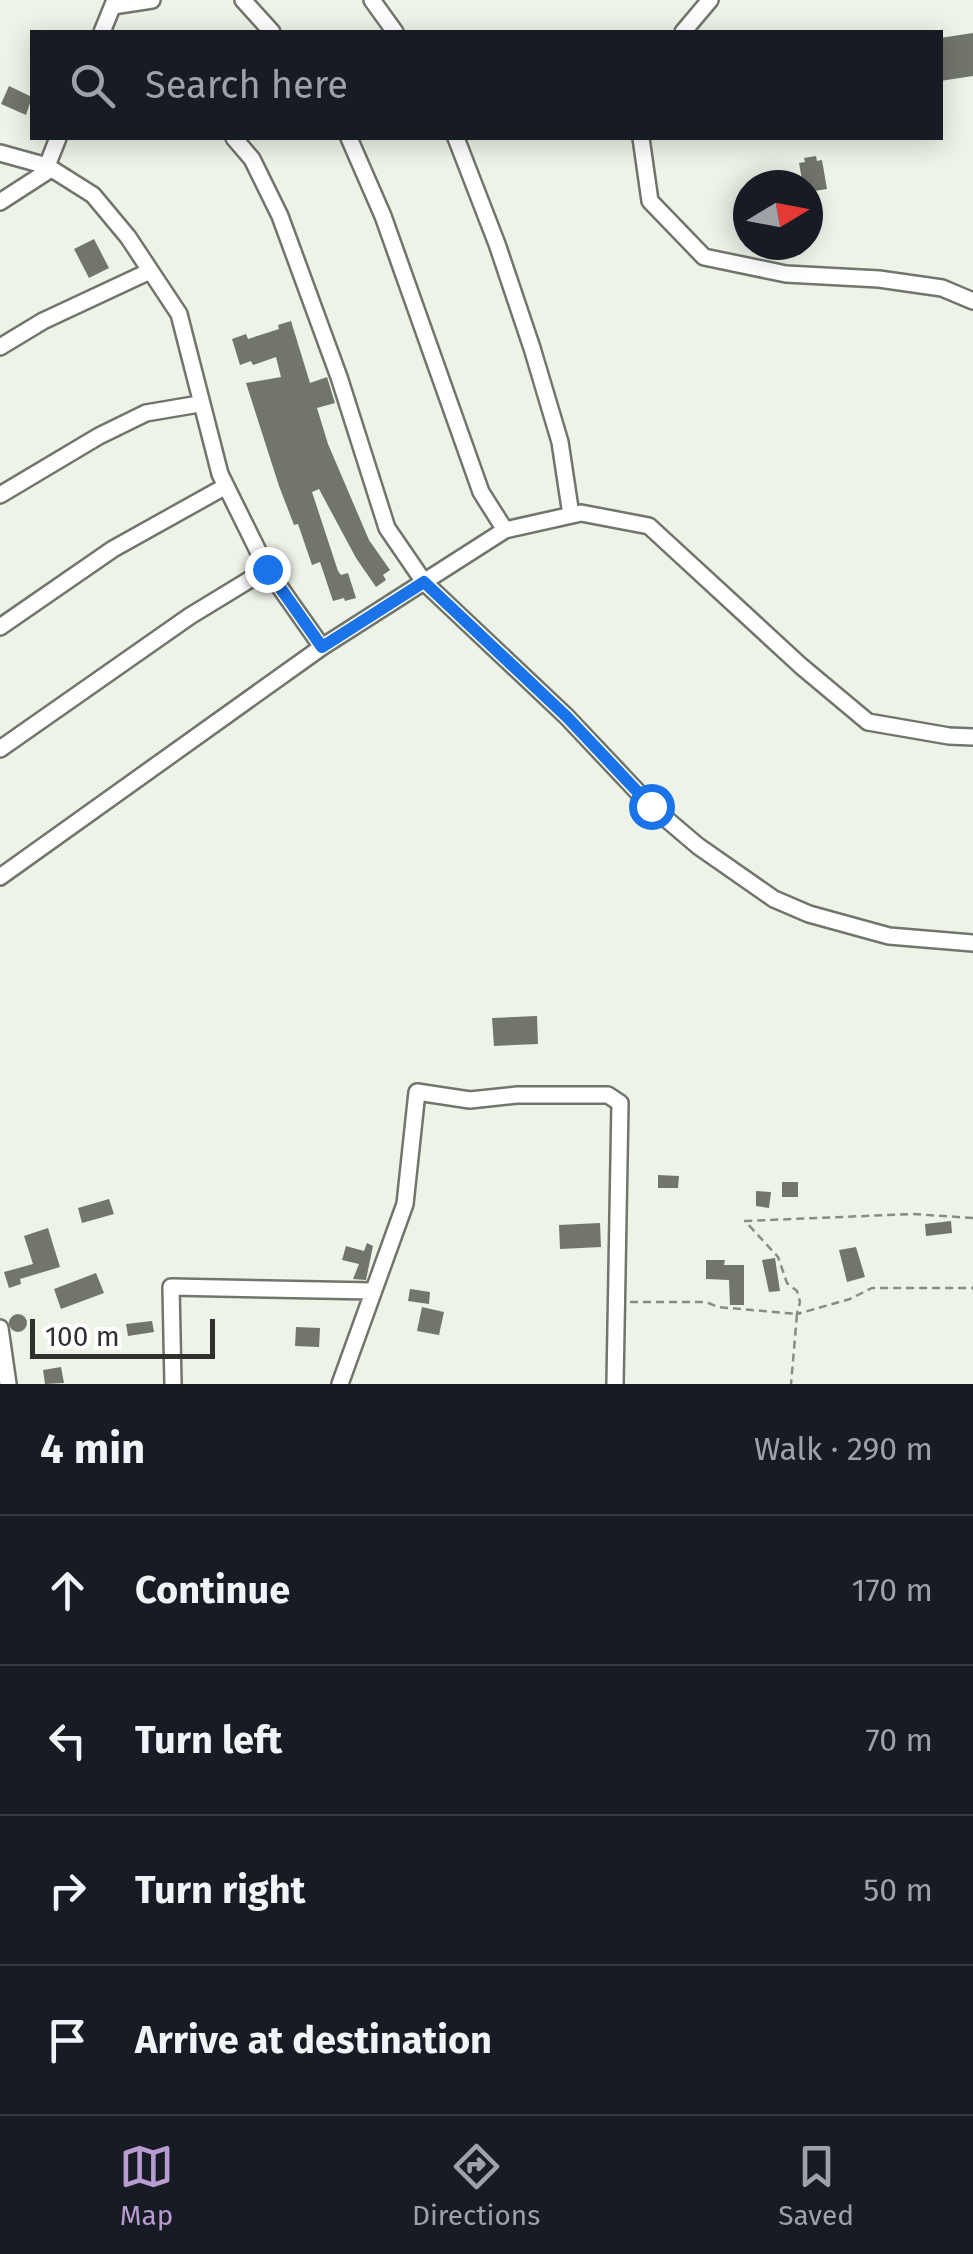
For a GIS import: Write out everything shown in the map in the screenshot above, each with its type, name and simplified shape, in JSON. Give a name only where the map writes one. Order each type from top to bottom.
[{"type":"street","points":[[104,30],[114,3],[152,0]]},
{"type":"street","points":[[242,0],[270,30]]},
{"type":"street","points":[[372,0],[394,30]]},
{"type":"street","points":[[684,30],[710,0]]},
{"type":"street","points":[[0,202],[49,167],[57,140]]},
{"type":"street","points":[[236,140],[252,159],[280,216],[339,376],[387,528],[424,582],[567,717],[651,806],[698,846],[774,899],[809,914],[889,936],[973,943]]},
{"type":"street","points":[[350,140],[383,216],[481,492],[505,530]]},
{"type":"street","points":[[457,140],[498,244],[532,348],[560,442],[571,515]]},
{"type":"street","points":[[642,140],[650,202],[704,257],[786,274],[879,279],[942,288],[973,301]]},
{"type":"street","points":[[0,152],[49,167],[94,195],[179,314],[199,404],[226,486],[267,569],[322,647]]},
{"type":"street","points":[[0,347],[43,320],[150,270]]},
{"type":"street","points":[[0,495],[146,413],[199,404]]},
{"type":"street","points":[[0,627],[113,549],[226,486]]},
{"type":"street","points":[[0,877],[322,647],[505,530],[582,513],[650,526],[801,666],[868,722],[948,736],[973,736]]},
{"type":"street","points":[[0,750],[190,616],[267,569]]},
{"type":"street","points":[[340,1384],[405,1204],[417,1092],[470,1100],[517,1095],[608,1095],[620,1103],[614,1384]]},
{"type":"street","points":[[173,1384],[171,1287],[373,1291]]},
{"type":"street","points":[[0,1328],[8,1384]]},
{"type":"path","points":[[792,1384],[800,1302],[797,1291],[787,1283],[778,1256],[745,1221],[913,1214],[973,1218]]},
{"type":"path","points":[[616,1302],[706,1302],[718,1307],[797,1314],[850,1299],[872,1288],[973,1288]]},
{"type":"building","points":[[973,33],[973,76],[943,81],[943,38]]},
{"type":"building","points":[[9,86],[30,96],[26,115],[1,104]]},
{"type":"building","points":[[816,156],[817,161],[822,160],[827,189],[823,190],[823,170],[800,170],[799,163],[805,162],[804,158]]},
{"type":"building","points":[[94,239],[109,268],[89,278],[74,249]]},
{"type":"building","points":[[291,321],[310,383],[327,377],[335,403],[317,408],[328,444],[369,540],[390,570],[383,575],[386,580],[376,587],[319,489],[312,492],[338,571],[341,575],[348,573],[356,598],[345,601],[333,601],[320,562],[312,565],[279,486],[246,383],[281,377],[276,357],[240,365],[232,339],[246,334],[248,339]]},
{"type":"building","points":[[537,1016],[538,1044],[494,1046],[492,1018]]},
{"type":"building","points":[[658,1175],[679,1176],[678,1188],[658,1188]]},
{"type":"building","points":[[782,1182],[798,1182],[798,1197],[782,1197]]},
{"type":"building","points":[[756,1191],[771,1192],[769,1208],[756,1206]]},
{"type":"building","points":[[109,1199],[114,1214],[82,1223],[78,1208]]},
{"type":"building","points":[[951,1221],[952,1233],[926,1236],[925,1224]]},
{"type":"building","points":[[600,1223],[601,1247],[560,1249],[559,1225]]},
{"type":"building","points":[[48,1228],[60,1267],[20,1279],[21,1284],[9,1288],[4,1272],[33,1264],[24,1236]]},
{"type":"building","points":[[367,1243],[373,1246],[366,1280],[353,1279],[359,1264],[342,1260],[346,1246],[364,1251]]},
{"type":"building","points":[[856,1247],[865,1277],[847,1282],[839,1250]]},
{"type":"building","points":[[775,1258],[780,1291],[769,1292],[762,1260]]},
{"type":"building","points":[[706,1260],[744,1265],[744,1305],[730,1305],[729,1280],[706,1279]]},
{"type":"building","points":[[96,1273],[104,1293],[61,1309],[54,1289]]},
{"type":"building","points":[[410,1289],[430,1292],[429,1304],[408,1301]]},
{"type":"building","points":[[422,1307],[444,1312],[439,1335],[417,1331]]},
{"type":"building","points":[[18,1314],[27,1323],[18,1332],[9,1323]]},
{"type":"building","points":[[152,1321],[154,1332],[128,1336],[126,1324]]},
{"type":"building","points":[[296,1327],[320,1328],[319,1347],[295,1346]]},
{"type":"building","points":[[61,1367],[64,1383],[45,1384],[43,1370]]},
{"type":"route","points":[[267,569],[322,647],[424,582],[567,717],[651,806]]}]
